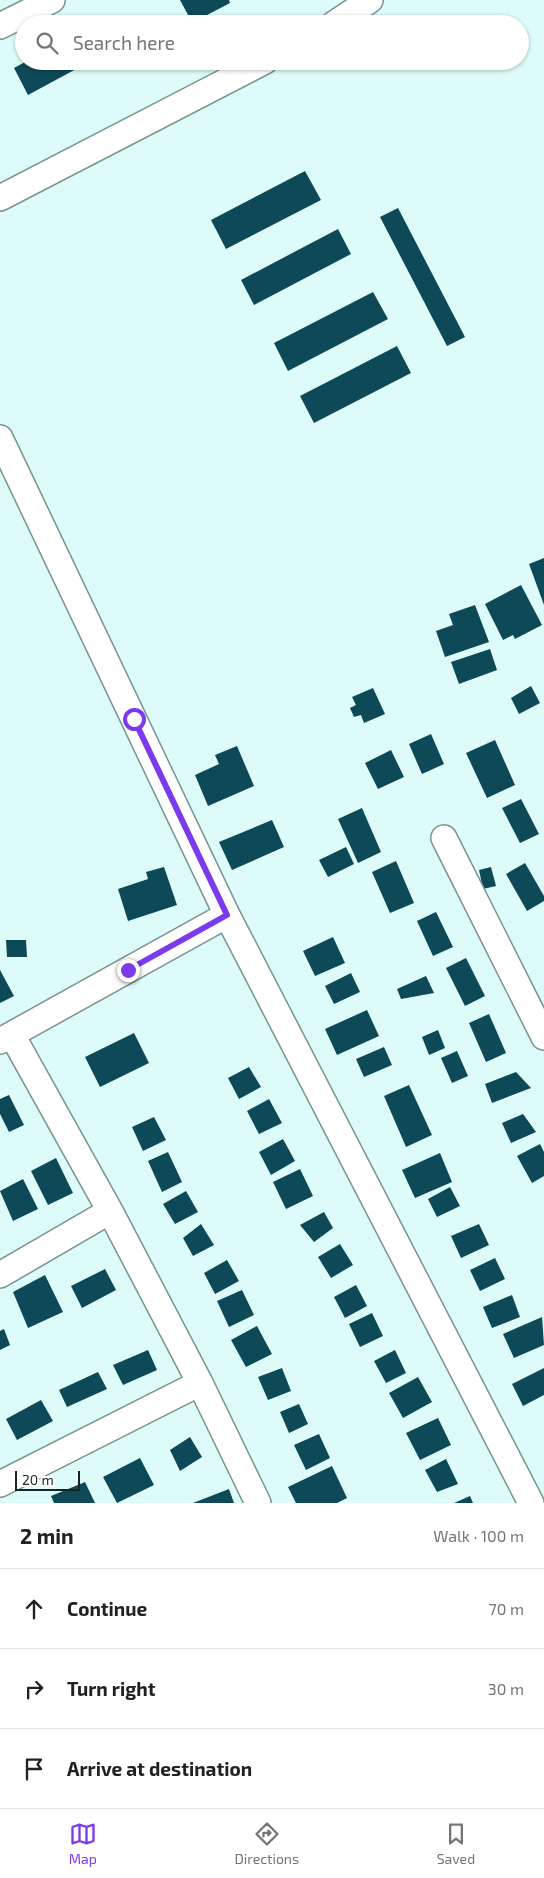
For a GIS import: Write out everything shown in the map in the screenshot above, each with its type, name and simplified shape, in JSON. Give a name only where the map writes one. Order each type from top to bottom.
[{"type":"street","points":[[22,15],[52,0]]},
{"type":"street","points":[[348,15],[370,0]]},
{"type":"street","points":[[0,26],[15,18]]},
{"type":"street","points":[[0,198],[248,70]]},
{"type":"street","points":[[0,438],[227,915],[530,1503]]},
{"type":"street","points":[[444,838],[544,1036]]},
{"type":"street","points":[[227,915],[6,1038],[110,1211],[200,1383],[258,1503]]},
{"type":"street","points":[[0,1275],[110,1211]]},
{"type":"street","points":[[0,1484],[200,1383]]},
{"type":"building","points":[[180,0],[229,0],[230,3],[207,15],[188,15]]},
{"type":"building","points":[[15,70],[74,70],[28,95]]},
{"type":"building","points":[[305,171],[321,200],[226,249],[211,220]]},
{"type":"building","points":[[398,208],[465,337],[447,346],[380,217]]},
{"type":"building","points":[[338,229],[351,254],[254,305],[241,280]]},
{"type":"building","points":[[373,292],[388,319],[288,371],[274,343]]},
{"type":"building","points":[[397,346],[411,373],[314,423],[300,396]]},
{"type":"building","points":[[544,558],[544,605],[529,564]]},
{"type":"building","points":[[521,585],[542,625],[515,639],[513,635],[503,640],[485,604]]},
{"type":"building","points":[[475,605],[489,642],[445,657],[436,631],[453,625],[449,614]]},
{"type":"building","points":[[490,649],[497,670],[459,684],[451,662]]},
{"type":"building","points":[[531,686],[540,703],[519,714],[511,698]]},
{"type":"building","points":[[373,688],[385,714],[364,723],[361,715],[354,717],[350,708],[356,705],[352,697]]},
{"type":"building","points":[[431,734],[444,764],[422,774],[409,744]]},
{"type":"building","points":[[495,740],[515,785],[487,798],[466,753]]},
{"type":"building","points":[[237,746],[254,786],[208,806],[195,775],[219,764],[215,755]]},
{"type":"building","points":[[391,750],[404,777],[378,789],[365,763]]},
{"type":"building","points":[[521,799],[539,834],[520,843],[502,808]]},
{"type":"building","points":[[362,808],[381,852],[358,863],[338,819]]},
{"type":"building","points":[[272,820],[284,847],[232,870],[219,842]]},
{"type":"building","points":[[346,847],[354,864],[328,877],[319,860]]},
{"type":"building","points":[[396,861],[414,903],[390,913],[372,872]]},
{"type":"building","points":[[525,863],[544,896],[544,901],[527,911],[506,874]]},
{"type":"building","points":[[164,867],[177,905],[128,921],[118,889],[148,879],[146,872]]},
{"type":"building","points":[[491,867],[496,886],[483,889],[479,870]]},
{"type":"building","points":[[436,912],[453,947],[433,956],[417,921]]},
{"type":"building","points":[[333,937],[345,963],[315,976],[303,951]]},
{"type":"building","points":[[6,940],[26,940],[27,957],[7,957]]},
{"type":"building","points":[[466,958],[485,996],[465,1006],[446,968]]},
{"type":"building","points":[[0,970],[14,996],[0,1003]]},
{"type":"building","points":[[351,973],[360,992],[334,1004],[325,986]]},
{"type":"building","points":[[426,976],[434,993],[401,999],[397,989]]},
{"type":"building","points":[[367,1010],[379,1036],[337,1055],[325,1029]]},
{"type":"building","points":[[489,1014],[506,1053],[486,1062],[469,1023]]},
{"type":"building","points":[[438,1030],[445,1048],[429,1055],[422,1037]]},
{"type":"building","points":[[134,1033],[149,1063],[100,1087],[85,1057]]},
{"type":"building","points":[[384,1047],[392,1065],[364,1077],[356,1059]]},
{"type":"building","points":[[457,1051],[468,1076],[452,1083],[441,1058]]},
{"type":"building","points":[[249,1067],[261,1087],[239,1099],[228,1078]]},
{"type":"building","points":[[516,1072],[531,1088],[492,1103],[485,1084]]},
{"type":"building","points":[[409,1085],[432,1135],[406,1147],[384,1096]]},
{"type":"building","points":[[9,1095],[24,1125],[9,1132],[0,1114],[0,1099]]},
{"type":"building","points":[[269,1099],[282,1123],[259,1134],[247,1111]]},
{"type":"building","points":[[523,1114],[536,1132],[511,1143],[502,1123]]},
{"type":"building","points":[[154,1117],[166,1140],[143,1151],[132,1127]]},
{"type":"building","points":[[283,1139],[295,1161],[271,1175],[259,1152]]},
{"type":"building","points":[[540,1144],[544,1152],[544,1176],[532,1183],[517,1156]]},
{"type":"building","points":[[168,1152],[182,1182],[162,1192],[148,1161]]},
{"type":"building","points":[[440,1153],[452,1182],[415,1198],[402,1170]]},
{"type":"building","points":[[56,1158],[73,1193],[48,1205],[31,1171]]},
{"type":"building","points":[[300,1169],[313,1196],[286,1209],[273,1182]]},
{"type":"building","points":[[23,1179],[38,1209],[13,1221],[0,1191]]},
{"type":"building","points":[[450,1187],[460,1206],[437,1217],[428,1199]]},
{"type":"building","points":[[186,1191],[198,1212],[175,1224],[163,1204]]},
{"type":"building","points":[[324,1212],[333,1228],[314,1242],[300,1225]]},
{"type":"building","points":[[201,1224],[214,1245],[193,1256],[183,1238]]},
{"type":"building","points":[[479,1224],[489,1245],[461,1258],[451,1236]]},
{"type":"building","points":[[340,1244],[353,1265],[331,1278],[318,1257]]},
{"type":"building","points":[[495,1258],[505,1279],[480,1291],[470,1270]]},
{"type":"building","points":[[227,1260],[239,1281],[215,1294],[204,1273]]},
{"type":"building","points":[[105,1269],[116,1290],[82,1308],[71,1286]]},
{"type":"building","points":[[45,1275],[63,1312],[28,1328],[13,1292]]},
{"type":"building","points":[[356,1285],[367,1306],[345,1318],[334,1297]]},
{"type":"building","points":[[242,1290],[254,1315],[229,1327],[217,1301]]},
{"type":"building","points":[[512,1295],[520,1317],[492,1328],[483,1307]]},
{"type":"building","points":[[372,1313],[383,1336],[360,1347],[349,1324]]},
{"type":"building","points":[[542,1317],[544,1345],[514,1358],[503,1334]]},
{"type":"building","points":[[257,1326],[272,1354],[246,1367],[231,1340]]},
{"type":"building","points":[[4,1329],[10,1345],[0,1350],[0,1331]]},
{"type":"building","points":[[148,1350],[157,1370],[123,1385],[113,1365]]},
{"type":"building","points":[[395,1350],[406,1373],[386,1383],[374,1361]]},
{"type":"building","points":[[282,1368],[291,1391],[268,1400],[258,1377]]},
{"type":"building","points":[[544,1368],[544,1395],[523,1406],[512,1384]]},
{"type":"building","points":[[98,1372],[107,1389],[67,1407],[59,1390]]},
{"type":"building","points":[[418,1377],[432,1402],[403,1418],[389,1393]]},
{"type":"building","points":[[41,1400],[53,1421],[17,1440],[6,1419]]},
{"type":"building","points":[[299,1404],[308,1424],[289,1433],[280,1412]]},
{"type":"building","points":[[438,1418],[451,1445],[420,1460],[406,1433]]},
{"type":"building","points":[[319,1434],[330,1458],[306,1470],[294,1445]]},
{"type":"building","points":[[190,1437],[202,1457],[180,1471],[170,1450]]},
{"type":"building","points":[[140,1458],[154,1485],[117,1503],[103,1477]]},
{"type":"building","points":[[446,1459],[458,1484],[437,1492],[425,1470]]},
{"type":"building","points":[[332,1466],[347,1498],[337,1503],[296,1503],[288,1487]]},
{"type":"building","points":[[85,1482],[95,1503],[54,1503],[51,1496]]},
{"type":"building","points":[[229,1489],[234,1503],[193,1503]]},
{"type":"building","points":[[470,1496],[473,1503],[454,1503]]},
{"type":"route","points":[[128,970],[227,915],[134,719]]}]
